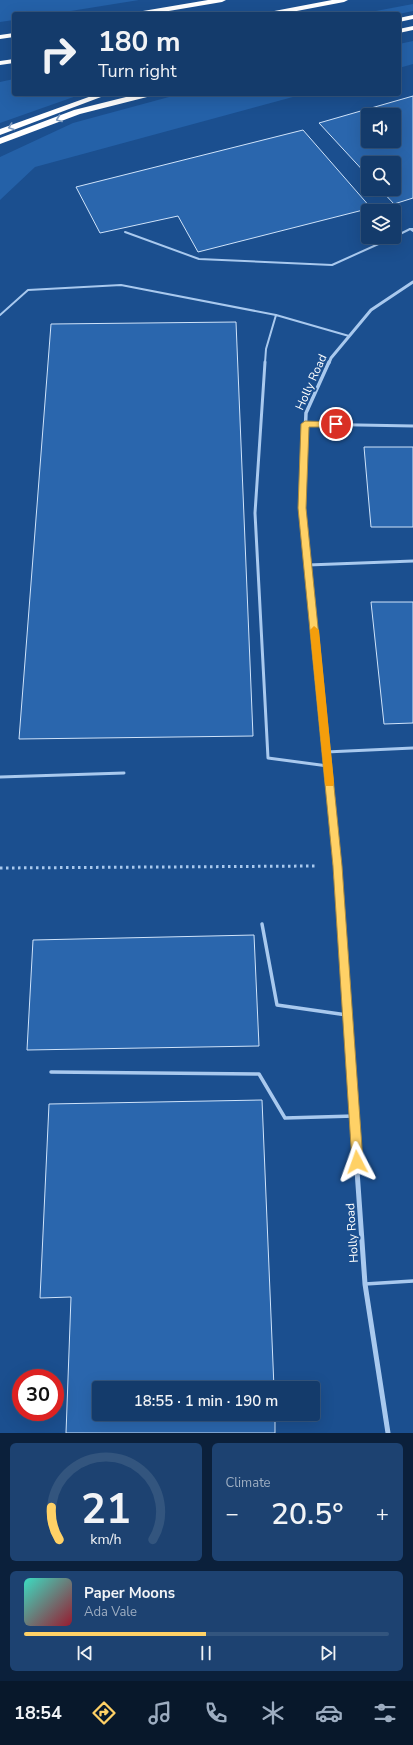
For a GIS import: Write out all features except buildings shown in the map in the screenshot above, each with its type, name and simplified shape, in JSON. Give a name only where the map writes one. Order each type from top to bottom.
[{"type":"highway","points":[[149,12],[222,0]]},
{"type":"highway","points":[[280,12],[344,0]]},
{"type":"highway","points":[[401,20],[413,17]]},
{"type":"highway","points":[[401,31],[413,28]]},
{"type":"highway","points":[[0,37],[12,34]]},
{"type":"highway","points":[[0,64],[12,61]]},
{"type":"highway","points":[[0,132],[99,96]]},
{"type":"highway","points":[[0,141],[77,112],[140,96]]},
{"type":"street","name":"Holly Road","points":[[388,1433],[365,1284],[338,866],[302,508],[306,414],[331,358],[371,310],[413,282]]},
{"type":"lane","points":[[401,234],[412,230]]},
{"type":"lane","points":[[125,232],[199,259],[332,265],[378,244]]},
{"type":"lane","points":[[0,316],[28,290],[121,285],[276,315],[349,336]]},
{"type":"lane","points":[[276,315],[266,349],[255,513],[268,758],[328,766]]},
{"type":"lane","points":[[305,424],[413,426]]},
{"type":"lane","points":[[308,565],[413,561]]},
{"type":"lane","points":[[326,752],[413,748]]},
{"type":"lane","points":[[0,777],[124,773]]},
{"type":"lane","points":[[262,924],[277,1005],[347,1015]]},
{"type":"lane","points":[[51,1072],[259,1074],[285,1118],[354,1116]]},
{"type":"lane","points":[[365,1284],[413,1281]]},
{"type":"path","points":[[0,868],[338,866]]},
{"type":"shaded area","points":[[0,0],[139,0],[64,12],[12,12],[12,20],[0,22]]},
{"type":"shaded area","points":[[413,4],[413,11],[401,14],[401,12],[371,12]]},
{"type":"shaded area","points":[[413,41],[413,64],[401,67],[401,44]]},
{"type":"shaded area","points":[[12,79],[12,96],[76,96],[0,123],[0,82]]},
{"type":"shaded area","points":[[173,96],[297,96],[35,167],[0,200],[0,157],[73,123]]},
{"type":"slow traffic","points":[[314,630],[329,783]]},
{"type":"route","points":[[336,424],[305,424],[302,508],[338,866],[357,1162]]}]
